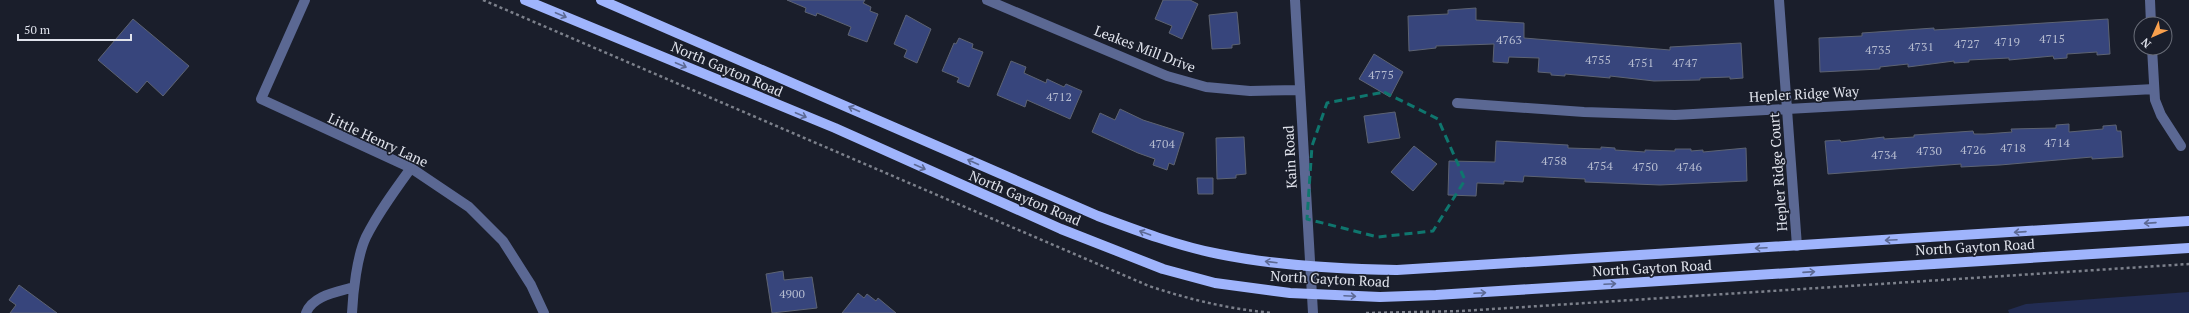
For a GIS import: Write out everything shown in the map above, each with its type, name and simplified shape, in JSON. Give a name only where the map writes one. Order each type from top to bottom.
[{"type":"main road","name":"North Gayton Road","points":[[525,0],[834,128],[958,184],[1111,250],[1163,269],[1215,283],[1311,294],[1380,297],[1436,295],[2189,248]]},
{"type":"main road","name":"North Gayton Road","points":[[601,0],[845,104],[1050,196],[1148,235],[1220,254],[1310,266],[1398,270],[2189,221]]},
{"type":"street","name":"Little Henry Lane","points":[[304,0],[261,99],[411,168],[469,207],[503,241],[531,285],[544,313]]},
{"type":"street","name":"Leakes Mill Drive","points":[[987,0],[1167,76],[1213,87],[1250,91],[1300,90]]},
{"type":"street","name":"Kain Road","points":[[1295,0],[1313,313]]},
{"type":"street","name":"Hepler Ridge Court","points":[[1779,0],[1797,246]]},
{"type":"street","points":[[2150,0],[2151,16]]},
{"type":"street","points":[[2152,56],[2154,89],[2157,108],[2181,146]]},
{"type":"street","name":"Hepler Ridge Way","points":[[1456,103],[1584,112],[1675,115],[2154,89]]},
{"type":"street","points":[[352,313],[354,287],[365,239],[386,203],[411,168]]},
{"type":"street","points":[[306,313],[316,301],[327,295],[354,287]]},
{"type":"path","points":[[483,0],[1149,286],[1194,301],[1239,310],[1273,313]]},
{"type":"path","points":[[1366,313],[1462,311],[2189,264]]},
{"type":"highlighted area","points":[[1384,92],[1438,119],[1465,180],[1433,231],[1378,237],[1307,219],[1312,146],[1327,103]]},
{"type":"shaded area","points":[[2189,292],[2189,313],[2009,313],[2008,310],[2026,304]]},
{"type":"building","points":[[787,0],[865,0],[863,3],[871,7],[870,11],[878,14],[867,42],[848,35],[851,27],[817,13],[816,16],[805,12],[806,8]]},
{"type":"building","points":[[1163,0],[1190,0],[1198,4],[1182,39],[1169,33],[1172,26],[1155,19]]},
{"type":"building","points":[[1476,8],[1476,20],[1524,23],[1524,38],[1670,50],[1670,47],[1741,43],[1743,78],[1700,78],[1700,80],[1654,81],[1610,76],[1610,78],[1565,74],[1565,76],[1551,75],[1551,73],[1538,72],[1539,58],[1509,57],[1508,63],[1493,62],[1494,44],[1436,46],[1436,48],[1409,51],[1408,16],[1448,14],[1448,10]]},
{"type":"building","points":[[1237,12],[1240,44],[1232,45],[1232,48],[1212,49],[1209,15]]},
{"type":"building","points":[[906,15],[931,29],[917,63],[904,57],[907,50],[894,44]]},
{"type":"building","points":[[133,19],[189,66],[163,96],[147,81],[137,93],[98,60]]},
{"type":"building","points":[[2108,19],[2110,54],[2097,55],[2097,52],[2067,54],[2067,58],[2054,59],[2053,56],[2009,60],[2009,58],[1969,60],[1969,62],[1954,63],[1954,61],[1908,67],[1908,64],[1880,67],[1880,69],[1820,72],[1819,38],[1862,36],[1862,33],[1934,28],[1934,30]]},
{"type":"building","points":[[959,38],[973,44],[972,48],[983,52],[969,87],[957,82],[959,78],[942,71],[954,43],[956,44]]},
{"type":"building","points":[[1374,54],[1403,72],[1390,97],[1359,79]]},
{"type":"building","points":[[1011,61],[1026,67],[1024,73],[1046,83],[1047,79],[1064,87],[1066,84],[1082,91],[1070,119],[1027,100],[1025,107],[997,95]]},
{"type":"building","points":[[1120,109],[1143,120],[1184,133],[1174,165],[1169,163],[1167,170],[1153,165],[1155,159],[1092,132],[1100,113],[1115,120]]},
{"type":"building","points":[[1395,112],[1400,138],[1368,143],[1364,116]]},
{"type":"building","points":[[2069,124],[2069,132],[2103,129],[2103,126],[2116,125],[2117,131],[2121,131],[2123,157],[2092,159],[2092,157],[1961,167],[1961,164],[1828,174],[1825,141],[1840,140],[1841,142],[1884,137],[1884,139],[1914,137],[1914,135],[1973,131],[1974,134],[1985,134],[2012,132],[2011,129],[2056,128],[2056,125]]},
{"type":"building","points":[[1244,137],[1246,174],[1236,175],[1236,178],[1217,179],[1216,138]]},
{"type":"building","points":[[1496,141],[1568,145],[1568,148],[1615,148],[1615,150],[1645,152],[1645,150],[1675,151],[1675,149],[1691,149],[1691,151],[1703,150],[1703,152],[1746,148],[1747,181],[1660,185],[1585,182],[1585,179],[1524,176],[1523,182],[1504,181],[1504,184],[1477,183],[1476,196],[1448,195],[1449,161],[1495,162]]},
{"type":"building","points":[[1414,146],[1437,164],[1413,191],[1391,172]]},
{"type":"building","points":[[1197,178],[1213,178],[1213,194],[1198,194]]},
{"type":"building","points":[[783,271],[784,280],[812,277],[817,308],[772,313],[766,274]]},
{"type":"building","points":[[19,285],[57,313],[10,313],[16,305],[9,300]]},
{"type":"building","points":[[858,293],[864,298],[867,294],[876,301],[878,298],[896,313],[842,313]]}]
